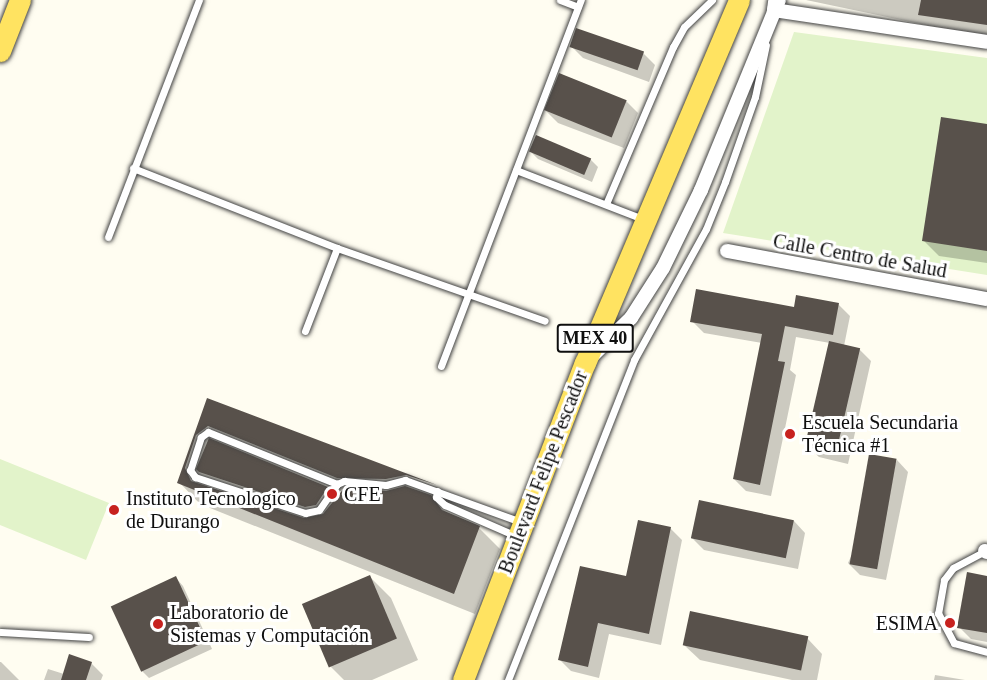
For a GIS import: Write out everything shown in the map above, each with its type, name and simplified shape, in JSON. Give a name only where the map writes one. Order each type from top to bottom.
[{"type":"main road","points":[[0,51],[20,0]]},
{"type":"main road","name":"Boulevard Felipe Pescador","points":[[463,680],[585,363],[739,0]]},
{"type":"street","points":[[585,363],[600,352],[632,318],[663,268],[701,190],[776,3],[987,42]]},
{"type":"street","name":"Calle Centro de Salud","points":[[727,251],[987,299]]},
{"type":"lane","points":[[108,237],[199,0]]},
{"type":"lane","points":[[441,366],[580,4],[560,0]]},
{"type":"lane","points":[[606,204],[673,47],[684,27],[712,0]]},
{"type":"lane","points":[[508,680],[634,360],[706,229],[725,182],[755,97],[776,3]]},
{"type":"lane","points":[[133,168],[337,248],[545,321]]},
{"type":"lane","points":[[516,170],[645,220]]},
{"type":"lane","points":[[305,331],[337,248]]},
{"type":"lane","points":[[337,484],[313,514],[195,477],[190,470],[201,437],[208,432],[337,484],[386,485],[405,480],[437,491],[521,530]]},
{"type":"lane","points":[[437,491],[436,497],[445,505],[521,530]]},
{"type":"lane","points":[[986,552],[953,568],[944,580],[938,613],[954,643],[987,652]]},
{"type":"lane","points":[[0,632],[89,637]]},
{"type":"green space","points":[[794,32],[987,58],[987,275],[723,233]]},
{"type":"green space","points":[[0,459],[109,503],[86,560],[0,525]]},
{"type":"building","points":[[921,0],[987,0],[987,25],[918,15]]},
{"type":"building","points":[[576,28],[644,51],[638,70],[569,47]]},
{"type":"building","points":[[559,73],[627,100],[612,137],[544,110]]},
{"type":"building","points":[[941,117],[987,124],[987,251],[922,241]]},
{"type":"building","points":[[536,135],[591,158],[584,175],[529,152]]},
{"type":"building","points":[[696,289],[794,307],[796,295],[839,303],[833,335],[785,326],[778,361],[785,362],[760,485],[733,479],[762,334],[690,322]]},
{"type":"building","points":[[829,341],[860,348],[836,453],[805,446]]},
{"type":"building","name":"CFE","points":[[207,398],[437,485],[406,475],[386,479],[337,478],[208,426],[196,435],[185,468],[191,481],[304,518],[323,514],[345,487],[386,491],[405,486],[431,495],[442,510],[480,526],[454,594],[177,483]]},
{"type":"building","points":[[209,438],[328,487],[316,505],[305,507],[199,472],[196,469]]},
{"type":"building","points":[[869,454],[897,459],[877,569],[850,564]]},
{"type":"building","points":[[699,500],[794,520],[786,558],[691,538]]},
{"type":"building","points":[[638,520],[671,527],[649,634],[598,623],[588,667],[558,660],[580,566],[626,576]]},
{"type":"building","points":[[967,572],[987,576],[987,633],[957,628]]},
{"type":"building","points":[[370,575],[397,639],[329,667],[302,604]]},
{"type":"building","name":"Laboratorio de Sistemas y Computación","points":[[176,576],[206,641],[141,672],[111,606]]},
{"type":"building","points":[[690,611],[808,636],[801,670],[683,645]]},
{"type":"building","points":[[69,654],[92,662],[86,680],[61,680]]},
{"type":"place","name":"Escuela Secundaria Técnica #1","points":[[790,434]]},
{"type":"place","name":"CFE","points":[[332,494]]},
{"type":"place","name":"Instituto Tecnologico de Durango","points":[[114,510]]},
{"type":"place","name":"ESIMA","points":[[950,623]]},
{"type":"place","name":"Laboratorio de Sistemas y Computación","points":[[158,624]]}]
